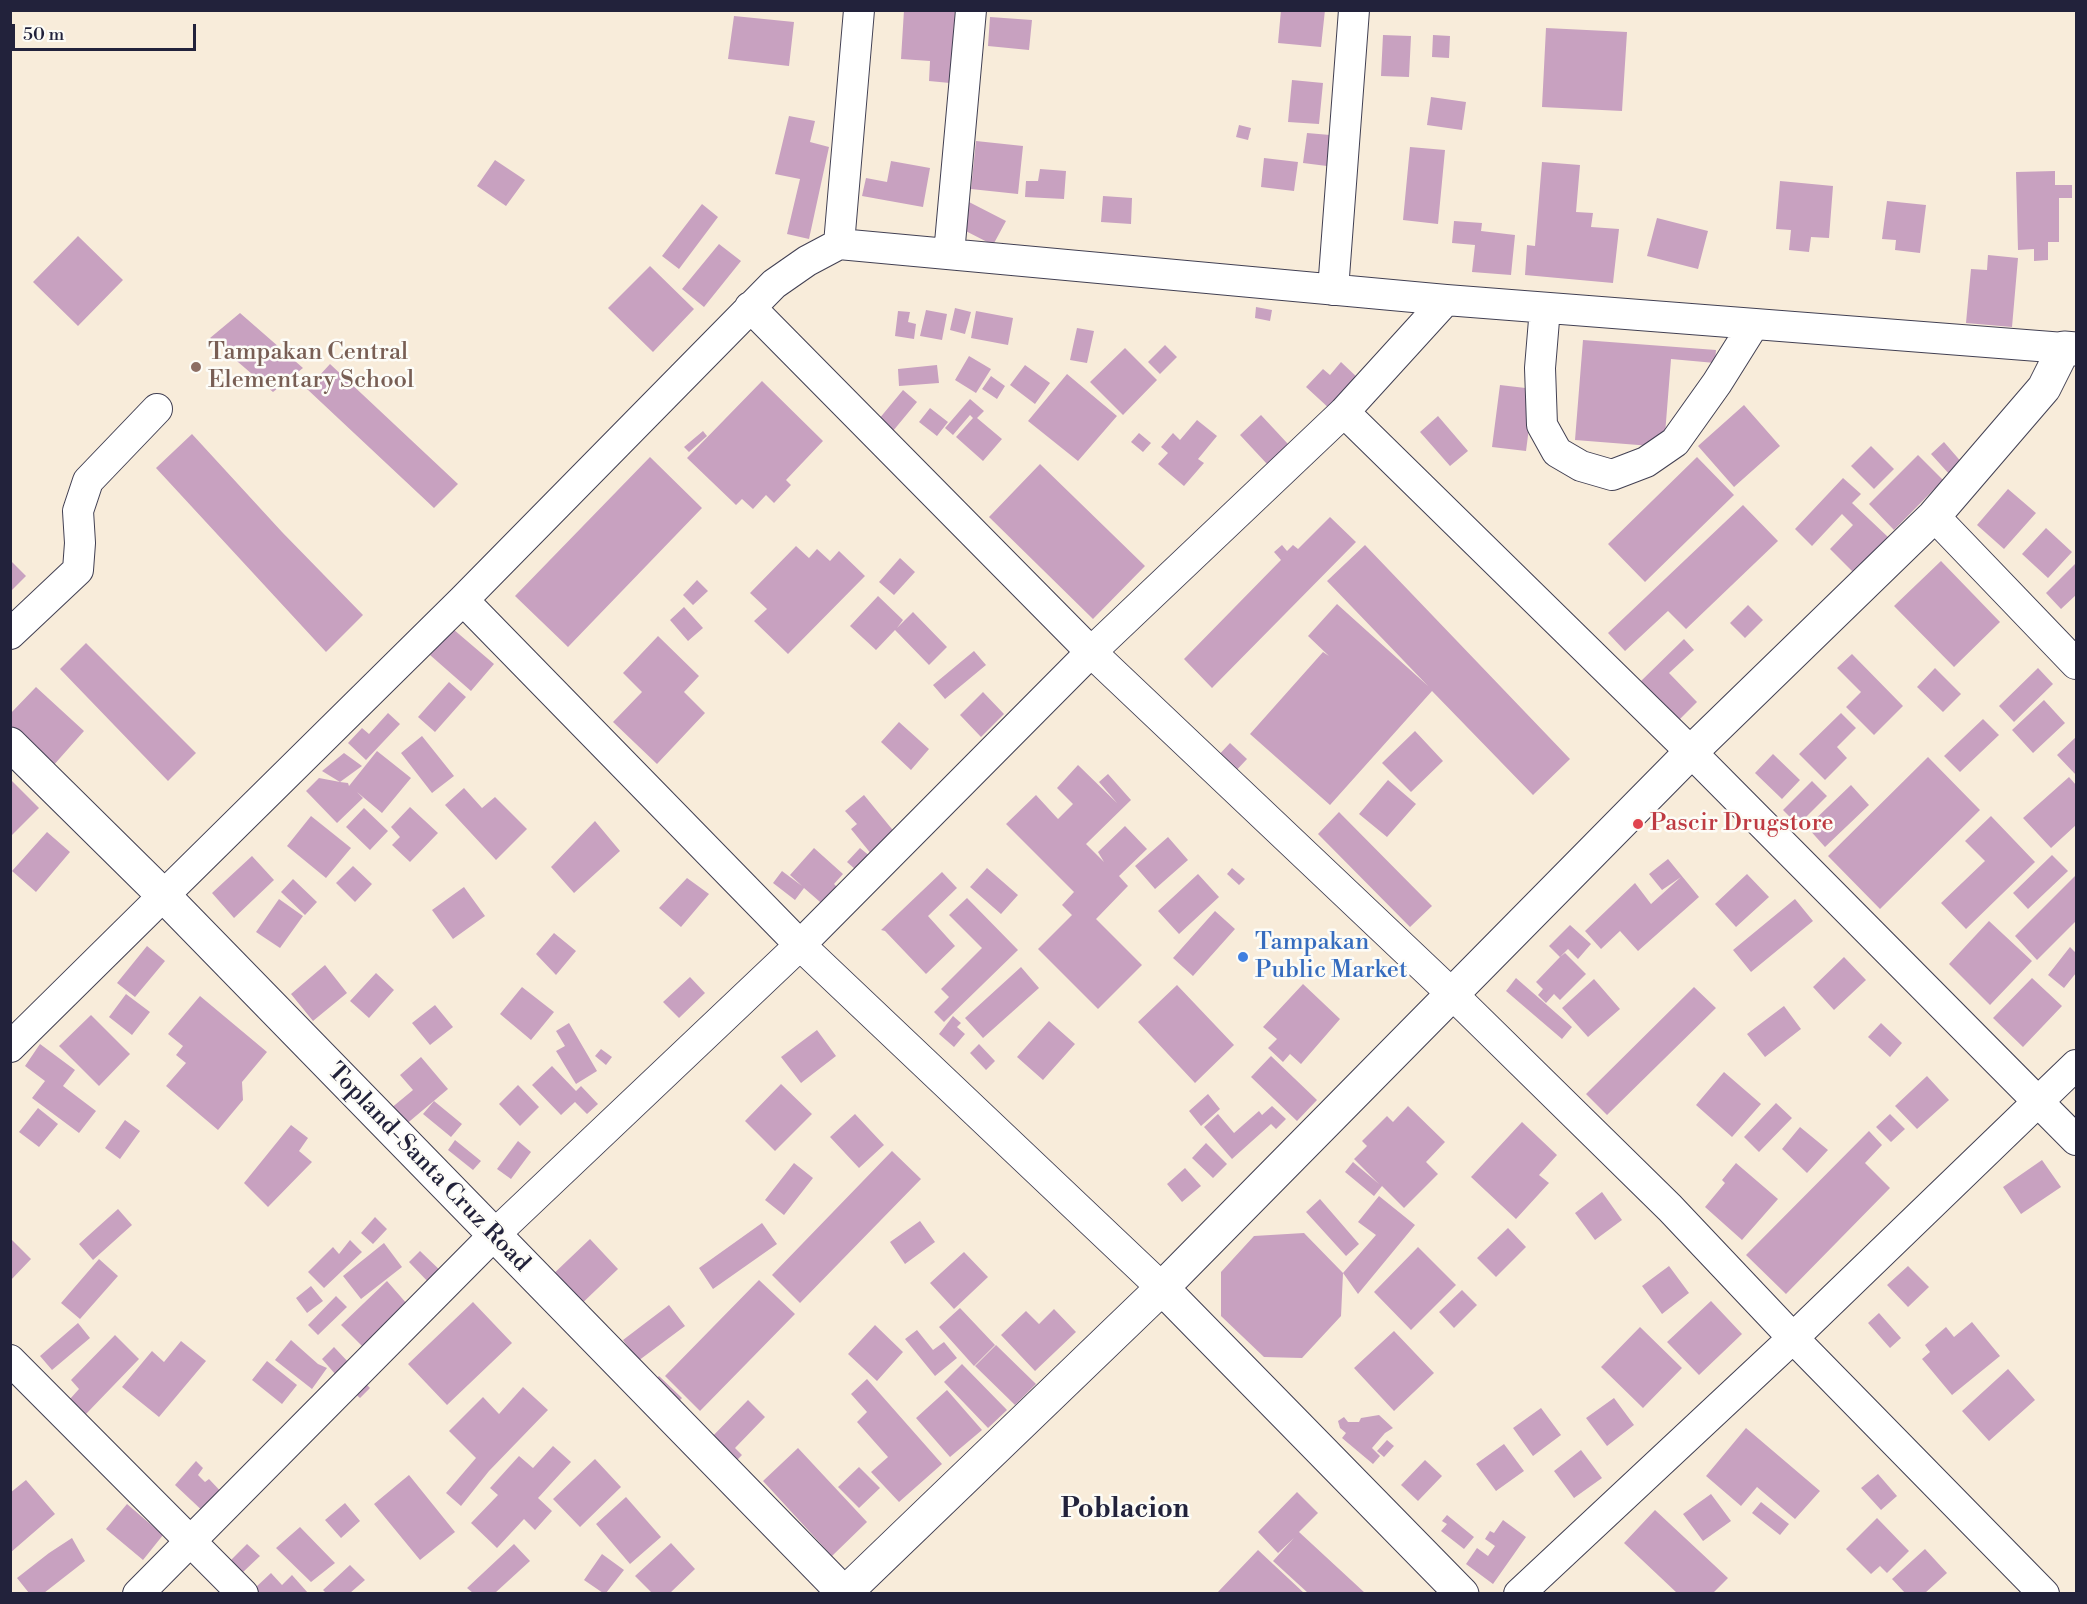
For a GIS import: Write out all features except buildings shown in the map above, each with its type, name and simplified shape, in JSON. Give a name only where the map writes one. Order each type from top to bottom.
[{"type":"main road","points":[[844,1593],[1162,1287],[1691,752],[1934,516],[2044,388],[2070,349]]},
{"type":"main road","name":"Topland-Santa Cruz Road","points":[[10,744],[164,896],[844,1593]]},
{"type":"main road","points":[[1162,1287],[1462,1593]]},
{"type":"street","points":[[838,244],[859,10]]},
{"type":"street","points":[[949,254],[971,10]]},
{"type":"street","points":[[1333,290],[1354,10]]},
{"type":"street","points":[[10,1047],[463,600],[750,307],[774,284],[807,261],[838,244],[1446,300],[2070,349]]},
{"type":"street","points":[[138,1593],[494,1235],[800,945],[1091,652],[1344,412],[1446,300]]},
{"type":"street","points":[[750,307],[1091,652],[1451,993],[1670,1208],[1793,1338],[2044,1593]]},
{"type":"street","points":[[1545,308],[1540,368],[1542,425],[1557,452],[1581,466],[1612,474],[1646,462],[1674,442],[1717,383],[1754,324]]},
{"type":"street","points":[[10,634],[78,570],[80,543],[78,511],[88,481],[157,409]]},
{"type":"street","points":[[1344,412],[1691,752],[2076,1140]]},
{"type":"street","points":[[1934,516],[2076,664]]},
{"type":"street","points":[[463,600],[800,945],[1162,1287]]},
{"type":"street","points":[[1520,1593],[1793,1338],[2076,1065]]},
{"type":"street","points":[[10,1359],[243,1593]]},
{"type":"place","name":"Tampakan Central Elementary School","points":[[196,367]]},
{"type":"place","name":"Pascir Drugstore","points":[[1638,824]]},
{"type":"place","name":"Tampakan Public Market","points":[[1243,957]]},
{"type":"district","name":"Poblacion","points":[[1125,1511]]}]
